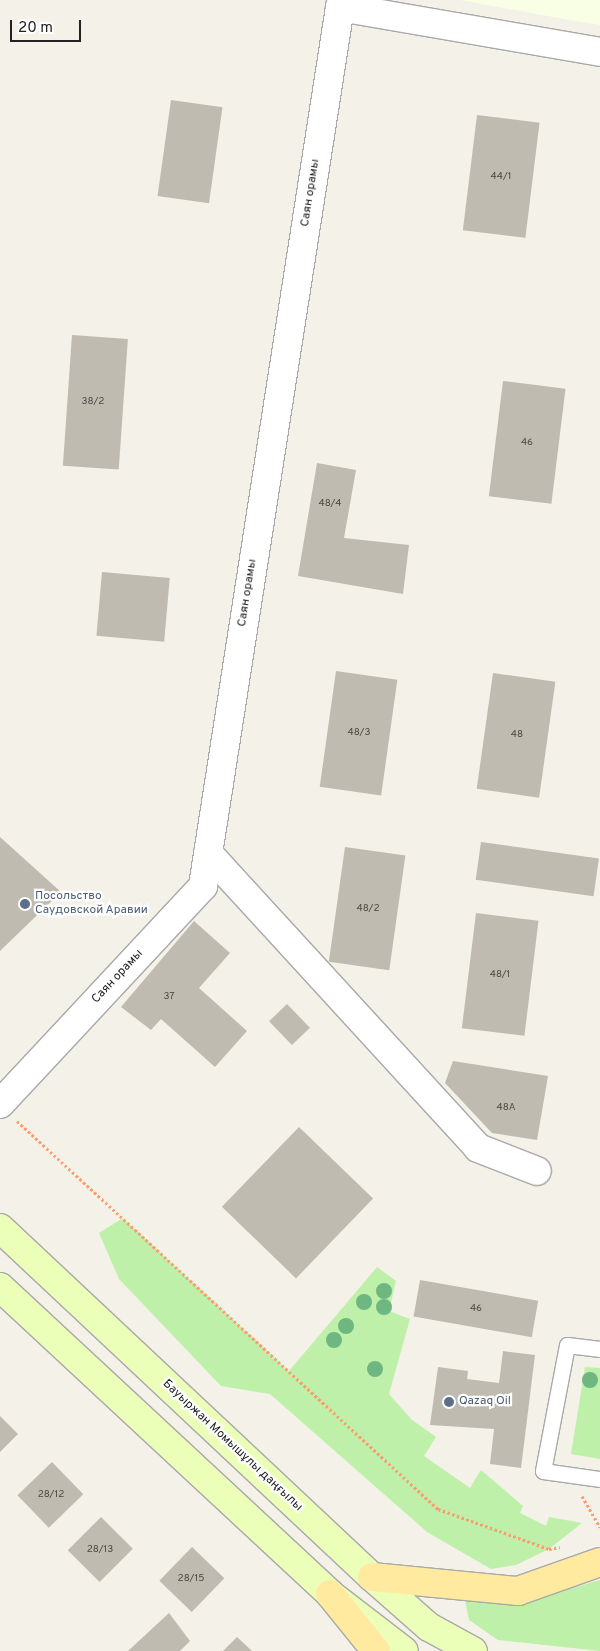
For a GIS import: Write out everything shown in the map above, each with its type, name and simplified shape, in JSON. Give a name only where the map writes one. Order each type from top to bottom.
[{"type":"main road","name":"Бауыржан Момышұлы даңғылы","points":[[0,1228],[372,1577],[429,1627],[473,1651]]},
{"type":"main road","points":[[0,1287],[330,1594],[404,1651]]},
{"type":"main road","points":[[372,1577],[518,1591],[600,1562]]},
{"type":"main road","points":[[330,1594],[376,1651]]},
{"type":"street","points":[[335,3],[600,52]]},
{"type":"street","name":"Саян орамы","points":[[7,1112],[203,886],[335,3]]},
{"type":"street","points":[[208,853],[478,1148],[537,1171]]},
{"type":"lane","points":[[600,1348],[567,1345],[543,1471],[600,1479]]},
{"type":"path","points":[[7,1112],[438,1509],[549,1549],[566,1546]]},
{"type":"path","points":[[570,1476],[600,1527]]},
{"type":"shaded area","points":[[460,0],[600,0],[600,25],[564,19]]},
{"type":"green space","points":[[123,1218],[289,1371],[377,1267],[396,1281],[389,1311],[410,1319],[389,1394],[412,1420],[436,1437],[424,1456],[470,1488],[481,1470],[523,1506],[520,1513],[546,1526],[549,1517],[582,1523],[549,1549],[516,1565],[491,1569],[427,1532],[270,1394],[221,1386],[119,1279],[99,1233]]},
{"type":"green space","points":[[585,1367],[600,1368],[600,1459],[571,1454]]},
{"type":"green space","points":[[600,1580],[600,1651],[498,1640],[469,1620],[465,1600],[521,1603]]},
{"type":"building","points":[[171,100],[222,107],[209,203],[158,196]]},
{"type":"building","points":[[477,115],[540,123],[525,238],[463,230]]},
{"type":"building","points":[[72,335],[128,339],[119,470],[63,466]]},
{"type":"building","points":[[503,381],[566,389],[551,504],[489,496]]},
{"type":"building","points":[[317,463],[356,470],[344,538],[409,545],[403,594],[298,576]]},
{"type":"building","points":[[102,572],[170,578],[164,642],[96,636]]},
{"type":"building","points":[[336,671],[397,680],[381,795],[320,787]]},
{"type":"building","points":[[493,673],[555,682],[539,798],[477,789]]},
{"type":"building","name":"Посольство Саудовской Аравии","points":[[0,837],[61,892],[0,951]]},
{"type":"building","points":[[481,842],[599,859],[594,896],[476,880]]},
{"type":"building","points":[[345,847],[405,855],[389,970],[329,962]]},
{"type":"building","points":[[476,913],[539,921],[524,1036],[462,1028]]},
{"type":"building","points":[[194,921],[230,953],[199,988],[247,1031],[215,1067],[161,1019],[151,1030],[121,1007]]},
{"type":"building","points":[[287,1004],[310,1028],[292,1045],[269,1021]]},
{"type":"building","points":[[453,1061],[548,1076],[537,1140],[492,1133],[445,1083]]},
{"type":"building","points":[[299,1127],[373,1199],[296,1278],[222,1207]]},
{"type":"building","points":[[420,1280],[538,1301],[532,1337],[414,1316]]},
{"type":"building","points":[[503,1351],[535,1355],[521,1468],[490,1464],[494,1429],[430,1425],[438,1367],[468,1371],[467,1379],[499,1383]]},
{"type":"building","points":[[0,1416],[18,1434],[0,1452]]},
{"type":"building","points":[[52,1462],[83,1494],[49,1528],[17,1495]]},
{"type":"building","points":[[101,1517],[133,1549],[100,1582],[68,1550]]},
{"type":"building","points":[[192,1547],[224,1578],[192,1612],[159,1581]]},
{"type":"building","points":[[169,1613],[190,1641],[180,1651],[128,1651]]},
{"type":"building","points":[[237,1637],[252,1651],[223,1651]]},
{"type":"place","name":"Посольство Саудовской Аравии","points":[[25,904]]},
{"type":"place","name":"Qazaq Oil","points":[[449,1402]]}]
